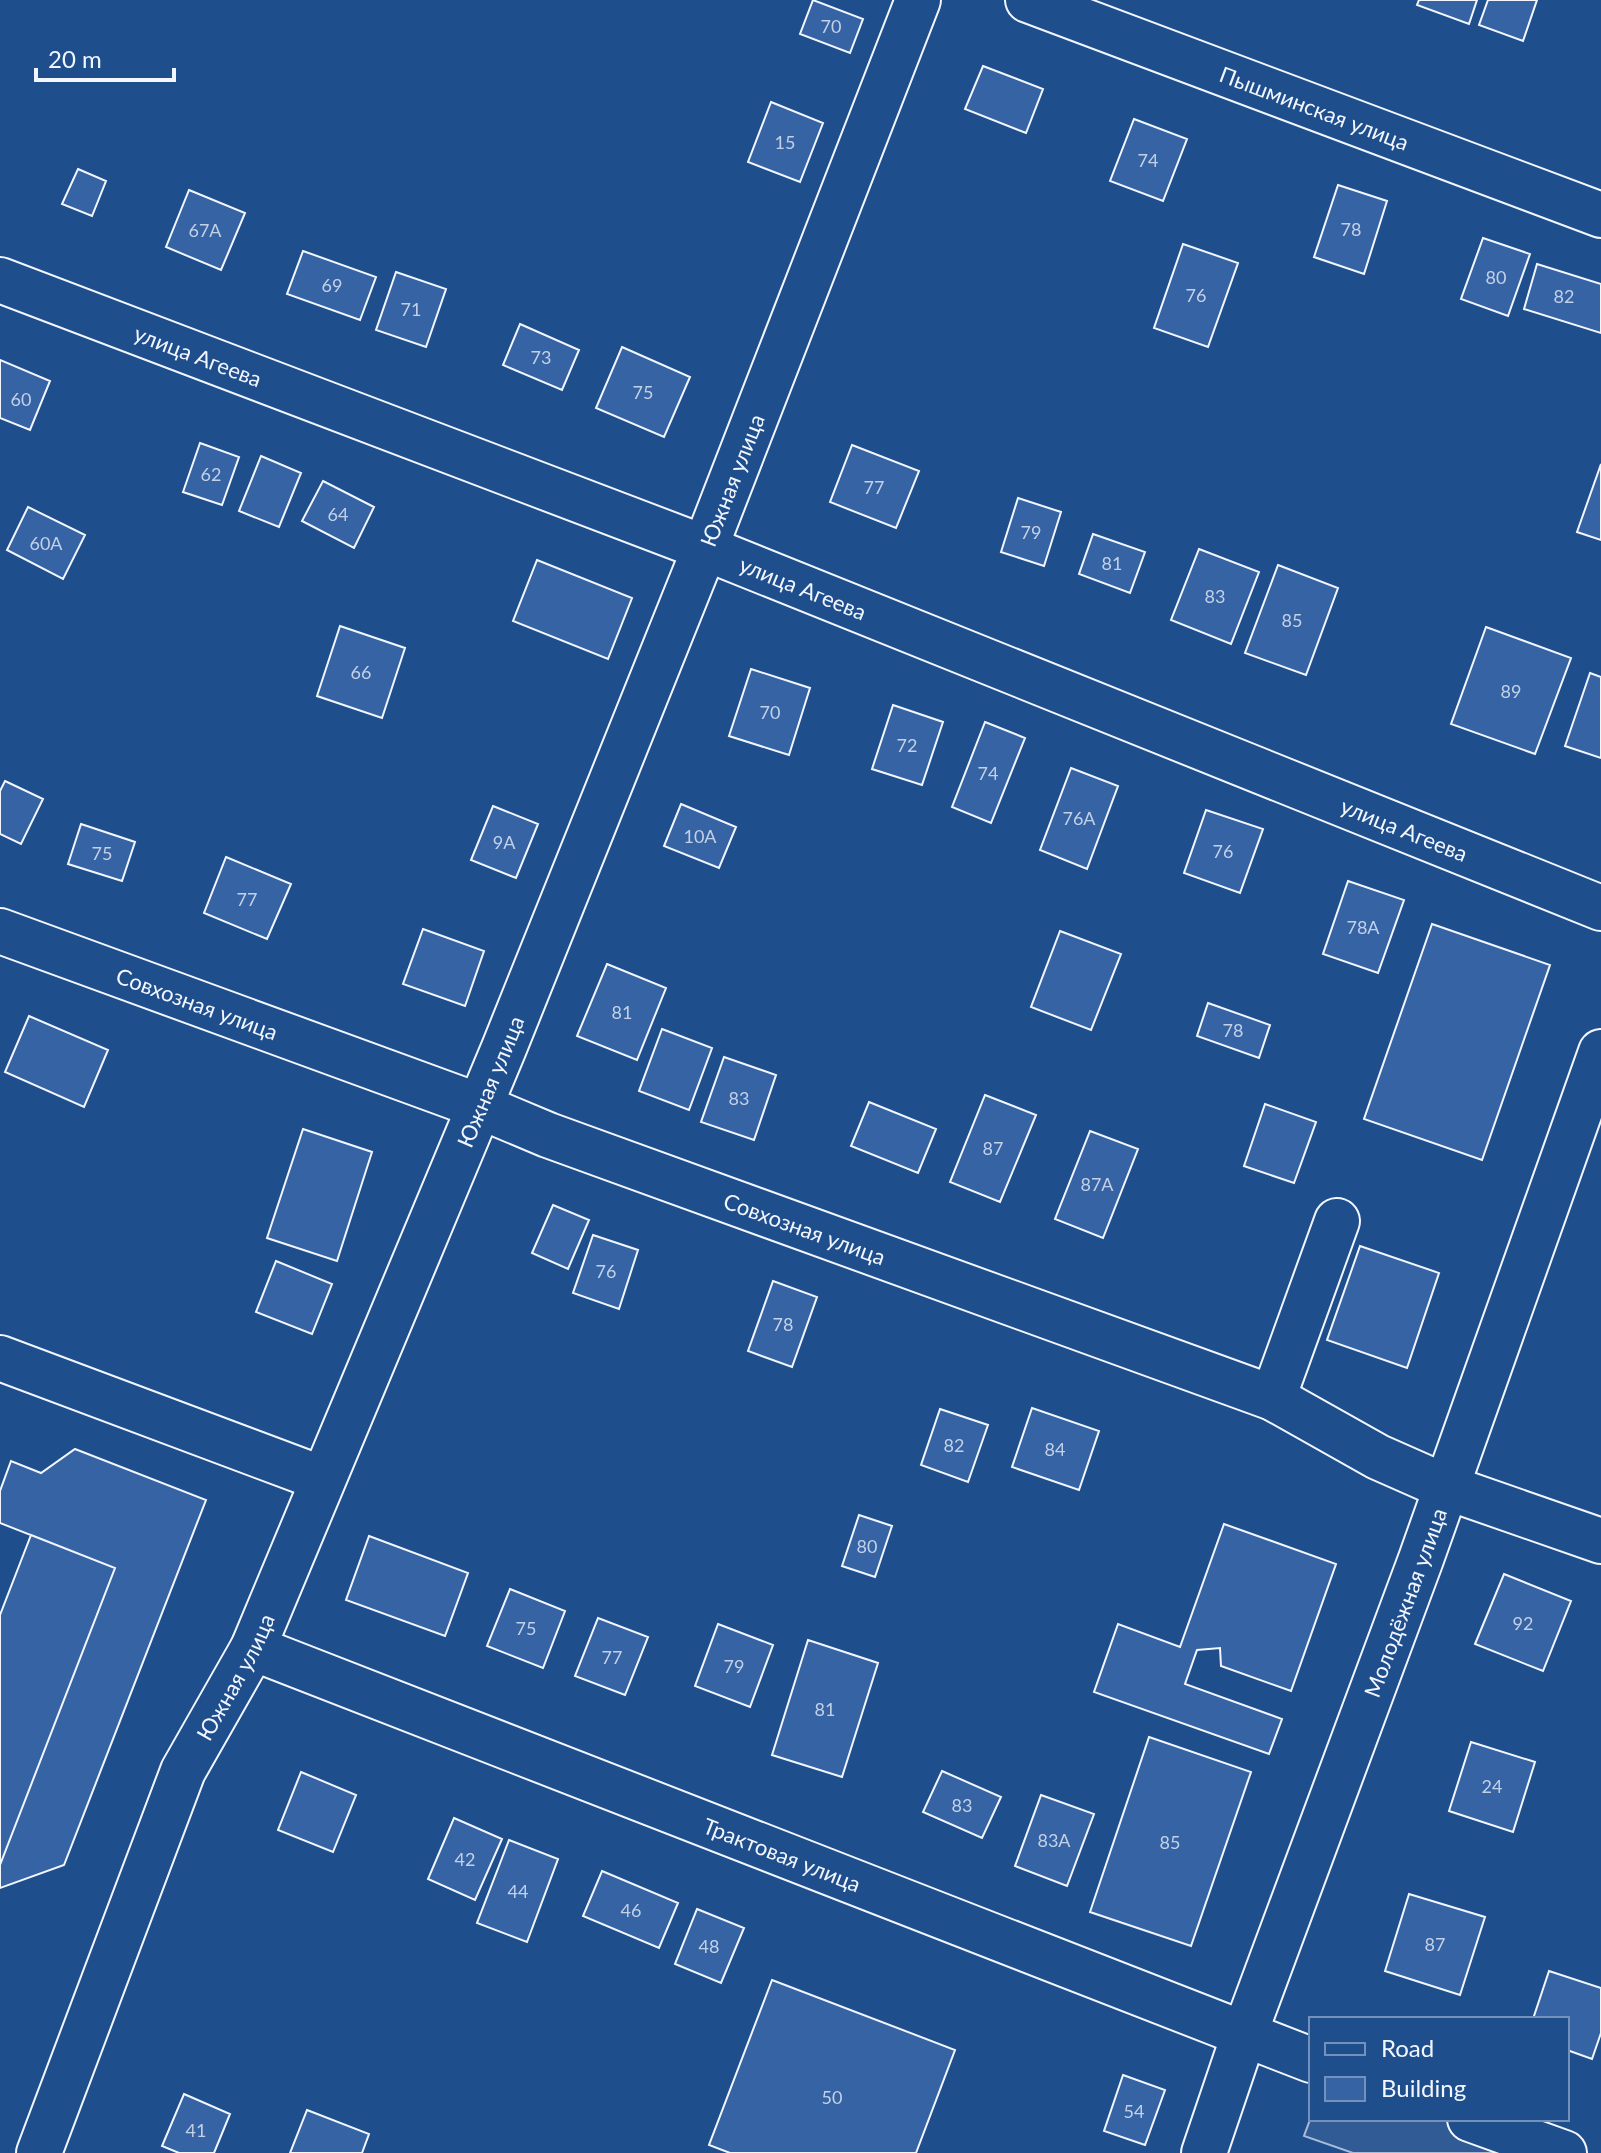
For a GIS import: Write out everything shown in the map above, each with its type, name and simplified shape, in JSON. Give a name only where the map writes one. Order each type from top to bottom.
[{"type":"street","name":"Южная улица","points":[[39,2153],[183,1771],[253,1648],[479,1106],[705,548],[918,0]]},
{"type":"street","name":"Пышминская улица","points":[[1028,0],[1601,215]]},
{"type":"street","name":"улица Агеева","points":[[0,280],[705,548],[1601,908]]},
{"type":"street","name":"Совхозная улица","points":[[0,931],[479,1106],[548,1135],[1273,1398],[1378,1457],[1446,1487],[1601,1541]]},
{"type":"street","name":"Молодёжная улица","points":[[1204,2153],[1601,1052]]},
{"type":"street","points":[[1273,1398],[1337,1221]]},
{"type":"street","points":[[0,1358],[323,1479]]},
{"type":"street","name":"Трактовая улица","points":[[253,1648],[1309,2059]]},
{"type":"street","points":[[1476,2121],[1564,2153]]},
{"type":"shaded area","points":[[1310,2121],[1476,2121],[1564,2153],[1353,2153],[1304,2136]]},
{"type":"building","points":[[813,0],[863,19],[850,53],[800,34]]},
{"type":"building","points":[[1419,0],[1477,0],[1469,24],[1417,5]]},
{"type":"building","points":[[1488,0],[1537,0],[1523,41],[1479,25]]},
{"type":"building","points":[[983,66],[1043,89],[1026,133],[965,109]]},
{"type":"building","points":[[771,102],[823,123],[800,182],[748,162]]},
{"type":"building","points":[[1134,119],[1187,139],[1163,201],[1110,181]]},
{"type":"building","points":[[78,169],[106,181],[92,216],[62,204]]},
{"type":"building","points":[[1338,185],[1387,201],[1364,274],[1314,257]]},
{"type":"building","points":[[189,190],[245,213],[221,270],[166,247]]},
{"type":"building","points":[[1483,238],[1530,254],[1508,316],[1461,299]]},
{"type":"building","points":[[1183,244],[1238,263],[1208,347],[1154,328]]},
{"type":"building","points":[[303,251],[376,277],[360,320],[287,294]]},
{"type":"building","points":[[1537,264],[1601,284],[1601,333],[1524,309]]},
{"type":"building","points":[[396,272],[446,289],[426,347],[376,330]]},
{"type":"building","points":[[520,324],[579,350],[562,390],[503,365]]},
{"type":"building","points":[[622,347],[690,377],[664,437],[596,408]]},
{"type":"building","points":[[0,360],[50,381],[30,430],[0,418]]},
{"type":"building","points":[[200,443],[239,457],[222,505],[183,492]]},
{"type":"building","points":[[852,445],[919,471],[896,528],[830,502]]},
{"type":"building","points":[[261,456],[301,473],[279,527],[239,511]]},
{"type":"building","points":[[1601,464],[1601,540],[1577,532]]},
{"type":"building","points":[[323,481],[374,507],[354,548],[302,521]]},
{"type":"building","points":[[1018,498],[1061,512],[1044,566],[1001,552]]},
{"type":"building","points":[[28,507],[85,535],[63,579],[7,550]]},
{"type":"building","points":[[1093,534],[1145,552],[1130,593],[1079,574]]},
{"type":"building","points":[[1199,549],[1259,572],[1231,644],[1171,620]]},
{"type":"building","points":[[537,560],[632,598],[608,659],[513,621]]},
{"type":"building","points":[[1278,565],[1338,588],[1306,675],[1245,653]]},
{"type":"building","points":[[340,626],[405,648],[382,718],[317,696]]},
{"type":"building","points":[[1486,627],[1571,658],[1535,754],[1451,724]]},
{"type":"building","points":[[751,669],[810,688],[789,755],[729,736]]},
{"type":"building","points":[[1590,673],[1601,677],[1601,758],[1565,746]]},
{"type":"building","points":[[893,705],[943,722],[922,785],[872,769]]},
{"type":"building","points":[[985,722],[1025,738],[991,823],[952,807]]},
{"type":"building","points":[[1071,768],[1118,786],[1087,869],[1040,850]]},
{"type":"building","points":[[5,781],[43,799],[21,844],[0,834],[0,791]]},
{"type":"building","points":[[681,804],[736,827],[719,868],[664,846]]},
{"type":"building","points":[[493,806],[538,824],[516,878],[471,860]]},
{"type":"building","points":[[1206,810],[1263,829],[1240,893],[1184,873]]},
{"type":"building","points":[[81,824],[135,842],[122,881],[68,864]]},
{"type":"building","points":[[226,857],[291,884],[267,939],[204,913]]},
{"type":"building","points":[[1348,881],[1404,900],[1378,973],[1323,954]]},
{"type":"building","points":[[1432,924],[1550,965],[1482,1160],[1364,1119]]},
{"type":"building","points":[[423,929],[484,951],[465,1006],[403,984]]},
{"type":"building","points":[[1060,931],[1121,954],[1091,1030],[1031,1007]]},
{"type":"building","points":[[607,964],[666,988],[637,1060],[577,1036]]},
{"type":"building","points":[[1208,1003],[1270,1025],[1259,1058],[1197,1036]]},
{"type":"building","points":[[29,1016],[108,1050],[84,1107],[5,1072]]},
{"type":"building","points":[[662,1029],[712,1048],[689,1110],[639,1091]]},
{"type":"building","points":[[724,1057],[776,1075],[754,1140],[701,1122]]},
{"type":"building","points":[[985,1095],[1036,1115],[1000,1202],[950,1182]]},
{"type":"building","points":[[869,1102],[936,1129],[918,1173],[851,1146]]},
{"type":"building","points":[[1265,1104],[1316,1122],[1294,1183],[1244,1166]]},
{"type":"building","points":[[303,1129],[372,1152],[337,1261],[267,1238]]},
{"type":"building","points":[[1090,1131],[1138,1149],[1103,1238],[1055,1219]]},
{"type":"building","points":[[553,1205],[589,1220],[568,1269],[532,1253]]},
{"type":"building","points":[[593,1235],[638,1250],[619,1309],[573,1293]]},
{"type":"building","points":[[1360,1246],[1439,1273],[1407,1368],[1327,1340]]},
{"type":"building","points":[[276,1261],[332,1284],[312,1334],[256,1312]]},
{"type":"building","points":[[773,1281],[817,1297],[792,1367],[748,1351]]},
{"type":"building","points":[[1032,1408],[1099,1431],[1079,1490],[1012,1467]]},
{"type":"building","points":[[940,1409],[988,1425],[968,1482],[921,1465]]},
{"type":"building","points":[[75,1449],[206,1500],[64,1865],[0,1888],[0,1865],[115,1568],[0,1523],[0,1491],[11,1461],[41,1473]]},
{"type":"building","points":[[859,1515],[892,1526],[875,1577],[842,1566]]},
{"type":"building","points":[[1224,1524],[1336,1564],[1291,1691],[1221,1666],[1220,1648],[1197,1650],[1185,1684],[1282,1719],[1269,1754],[1094,1692],[1118,1624],[1180,1647]]},
{"type":"building","points":[[31,1535],[115,1568],[0,1865],[0,1615]]},
{"type":"building","points":[[369,1536],[468,1573],[445,1636],[346,1600]]},
{"type":"building","points":[[1504,1574],[1571,1601],[1543,1671],[1475,1644]]},
{"type":"building","points":[[510,1589],[565,1611],[543,1668],[487,1646]]},
{"type":"building","points":[[598,1618],[648,1637],[625,1695],[575,1676]]},
{"type":"building","points":[[718,1624],[773,1645],[750,1707],[695,1686]]},
{"type":"building","points":[[808,1640],[878,1663],[842,1777],[772,1755]]},
{"type":"building","points":[[1149,1737],[1251,1772],[1191,1946],[1090,1912]]},
{"type":"building","points":[[1471,1742],[1535,1762],[1513,1832],[1449,1811]]},
{"type":"building","points":[[942,1771],[1001,1797],[982,1838],[923,1812]]},
{"type":"building","points":[[301,1772],[356,1795],[333,1852],[278,1830]]},
{"type":"building","points":[[1041,1795],[1094,1814],[1067,1886],[1015,1866]]},
{"type":"building","points":[[454,1818],[502,1839],[475,1900],[428,1879]]},
{"type":"building","points":[[509,1840],[558,1859],[527,1942],[477,1923]]},
{"type":"building","points":[[602,1871],[678,1903],[659,1948],[583,1916]]},
{"type":"building","points":[[1409,1894],[1485,1917],[1460,1995],[1385,1971]]},
{"type":"building","points":[[697,1909],[744,1928],[721,1983],[675,1964]]},
{"type":"building","points":[[1549,1971],[1601,1988],[1601,2033],[1592,2059],[1569,2051],[1569,2017],[1534,2017]]},
{"type":"building","points":[[772,1980],[955,2050],[916,2153],[730,2153],[709,2145]]},
{"type":"building","points":[[1123,2075],[1165,2090],[1145,2145],[1104,2131]]},
{"type":"building","points":[[184,2094],[230,2114],[214,2153],[179,2153],[162,2146]]},
{"type":"building","points":[[307,2110],[369,2134],[362,2153],[290,2153]]}]
